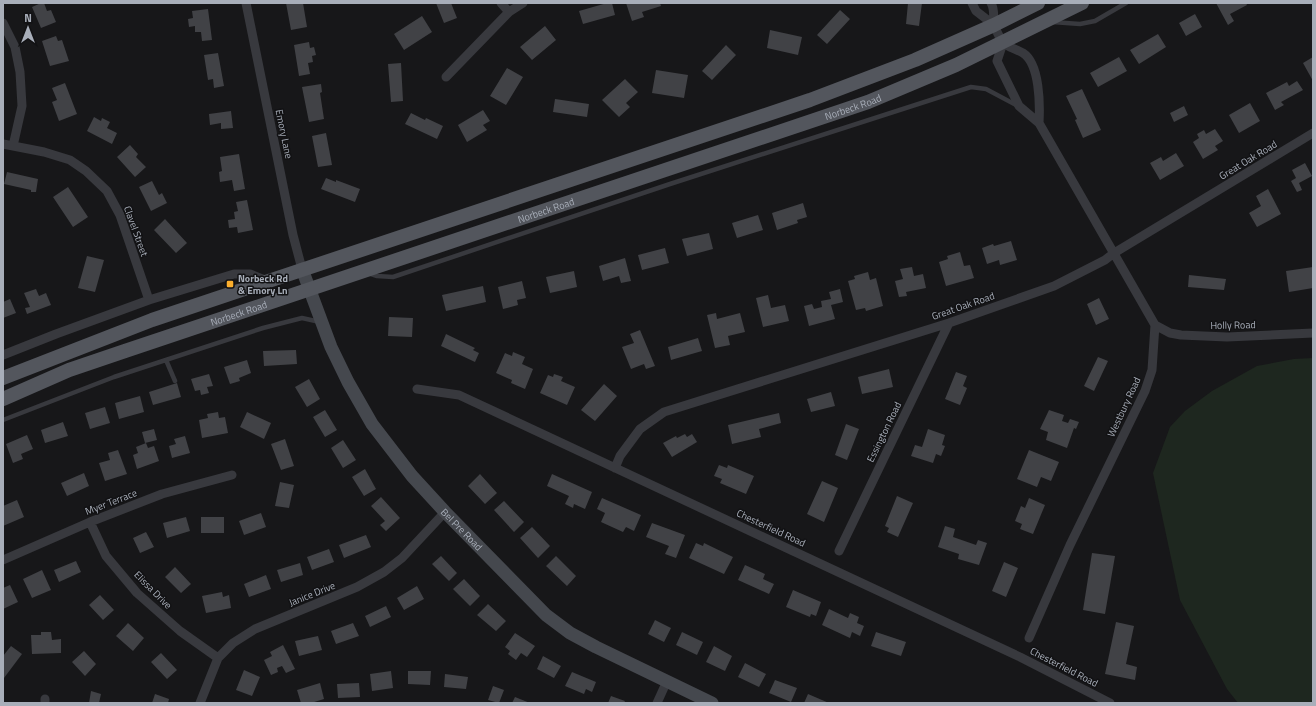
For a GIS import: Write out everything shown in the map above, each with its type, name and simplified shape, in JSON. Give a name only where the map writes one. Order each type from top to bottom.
[{"type":"main road","name":"Norbeck Road","points":[[3,378],[152,320],[810,100],[914,60],[994,25],[1038,3]]},
{"type":"main road","name":"Norbeck Road","points":[[3,399],[69,370],[868,102],[956,65],[1082,3]]},
{"type":"main road","name":"Bel Pre Road","points":[[302,269],[331,347],[372,424],[412,476],[445,512],[546,615],[570,633],[712,703]]},
{"type":"street","name":"Emory Lane","points":[[246,3],[293,235],[302,269]]},
{"type":"street","points":[[501,3],[509,12]]},
{"type":"street","points":[[446,77],[509,12],[523,3]]},
{"type":"street","points":[[972,3],[976,11],[994,25]]},
{"type":"street","points":[[991,3],[993,6],[994,25],[1002,43],[1024,54],[1032,67],[1039,89],[1039,123]]},
{"type":"street","points":[[3,23],[15,47],[20,72],[22,106],[13,146]]},
{"type":"street","points":[[1002,43],[997,61],[1019,106],[1039,123],[1155,325]]},
{"type":"street","name":"Great Oak Road","points":[[615,468],[620,456],[640,429],[664,412],[950,323],[1054,286],[1105,260],[1114,253],[1313,133]]},
{"type":"street","name":"Clavel Street","points":[[3,144],[44,152],[70,160],[86,171],[107,191],[120,215],[149,300]]},
{"type":"street","points":[[3,355],[149,300],[234,274],[250,274],[267,281]]},
{"type":"street","name":"Essington Road","points":[[839,551],[950,323]]},
{"type":"street","name":"Holly Road","points":[[1155,325],[1170,333],[1182,335],[1227,337],[1313,334]]},
{"type":"street","name":"Westbury Road","points":[[1029,638],[1070,545],[1145,391],[1152,370],[1155,325]]},
{"type":"street","name":"Chesterfield Road","points":[[417,389],[459,395],[1020,657],[1110,703]]},
{"type":"street","name":"Myer Terrace","points":[[3,560],[90,522],[162,494],[232,475]]},
{"type":"street","name":"Janice Drive","points":[[200,703],[218,658],[233,643],[255,628],[357,588],[384,572],[402,558],[445,512]]},
{"type":"street","name":"Elissa Drive","points":[[90,522],[106,556],[137,593],[180,631],[218,658]]},
{"type":"street","points":[[657,703],[667,681]]},
{"type":"lane","points":[[1044,22],[1080,24],[1095,21],[1126,3]]},
{"type":"lane","points":[[363,271],[377,276],[393,277],[670,184],[972,87],[986,89],[1019,106]]},
{"type":"lane","points":[[3,420],[107,380],[263,328],[302,318],[322,322]]},
{"type":"lane","points":[[166,360],[175,381]]},
{"type":"shaded area","points":[[1313,358],[1313,703],[1238,703],[1227,689],[1180,600],[1153,473],[1170,427],[1185,411],[1212,391],[1257,366],[1294,359]]},
{"type":"building","points":[[44,3],[47,11],[51,10],[56,22],[41,28],[32,7]]},
{"type":"building","points":[[286,3],[303,3],[307,27],[291,30]]},
{"type":"building","points":[[436,3],[451,3],[457,18],[444,23]]},
{"type":"building","points":[[612,3],[615,15],[583,24],[579,11]]},
{"type":"building","points":[[626,3],[660,3],[661,6],[642,12],[644,17],[632,21]]},
{"type":"building","points":[[908,3],[922,3],[919,26],[906,24]]},
{"type":"building","points":[[1216,3],[1246,3],[1247,5],[1230,14],[1234,21],[1228,25]]},
{"type":"building","points":[[208,9],[212,40],[202,41],[201,32],[195,32],[195,26],[189,27],[188,19],[193,18],[192,11]]},
{"type":"building","points":[[840,10],[850,19],[827,44],[817,35]]},
{"type":"building","points":[[1195,14],[1202,27],[1186,36],[1179,23]]},
{"type":"building","points":[[422,16],[432,32],[404,50],[394,34]]},
{"type":"building","points":[[545,26],[556,40],[532,60],[520,47]]},
{"type":"building","points":[[770,30],[802,37],[798,55],[767,48]]},
{"type":"building","points":[[1158,34],[1166,47],[1139,64],[1130,50]]},
{"type":"building","points":[[56,36],[58,41],[62,40],[69,61],[50,66],[42,41]]},
{"type":"building","points":[[309,42],[310,48],[314,47],[316,55],[312,56],[313,62],[308,63],[310,74],[299,76],[294,45]]},
{"type":"building","points":[[726,45],[736,55],[712,80],[702,71]]},
{"type":"building","points":[[218,53],[224,86],[214,88],[213,79],[208,80],[204,55]]},
{"type":"building","points":[[1119,57],[1127,71],[1098,87],[1090,73]]},
{"type":"building","points":[[1313,57],[1313,81],[1303,63]]},
{"type":"building","points":[[401,63],[403,101],[391,102],[388,64]]},
{"type":"building","points":[[507,68],[523,77],[506,105],[490,96]]},
{"type":"building","points":[[656,70],[688,75],[684,98],[652,93]]},
{"type":"building","points":[[625,79],[638,92],[626,103],[630,107],[619,117],[602,100]]},
{"type":"building","points":[[1297,81],[1303,90],[1281,102],[1284,105],[1275,110],[1266,93],[1287,82],[1289,86]]},
{"type":"building","points":[[65,83],[77,114],[59,121],[52,102],[57,100],[52,88]]},
{"type":"building","points":[[321,84],[322,92],[320,93],[324,119],[309,122],[302,87]]},
{"type":"building","points":[[1082,89],[1101,130],[1083,138],[1075,120],[1077,119],[1066,96]]},
{"type":"building","points":[[555,99],[589,104],[587,117],[553,112]]},
{"type":"building","points":[[1250,103],[1260,121],[1239,133],[1229,115]]},
{"type":"building","points":[[1184,106],[1188,115],[1174,122],[1170,113]]},
{"type":"building","points":[[483,110],[490,121],[483,125],[487,130],[467,142],[458,125]]},
{"type":"building","points":[[231,111],[233,128],[221,129],[221,123],[210,125],[209,114]]},
{"type":"building","points":[[411,113],[425,120],[426,118],[443,126],[437,139],[405,124]]},
{"type":"building","points":[[94,117],[101,121],[102,118],[110,122],[107,128],[117,133],[112,144],[87,131]]},
{"type":"building","points":[[1215,129],[1223,141],[1215,146],[1218,150],[1203,159],[1193,142],[1199,138],[1197,134],[1204,130],[1206,134]]},
{"type":"building","points":[[326,133],[332,165],[318,167],[312,136]]},
{"type":"building","points":[[130,145],[138,154],[136,157],[146,167],[135,177],[117,157]]},
{"type":"building","points":[[1176,153],[1184,166],[1160,180],[1150,163],[1161,157],[1163,161]]},
{"type":"building","points":[[239,154],[245,189],[234,191],[232,180],[220,182],[219,172],[222,171],[220,157]]},
{"type":"building","points":[[1305,163],[1312,176],[1299,183],[1302,190],[1297,192],[1291,181],[1296,178],[1292,170]]},
{"type":"building","points":[[7,172],[38,179],[36,192],[31,192],[31,190],[4,184]]},
{"type":"building","points":[[326,178],[360,189],[355,202],[321,189]]},
{"type":"building","points":[[152,181],[159,195],[162,193],[167,203],[151,211],[139,187]]},
{"type":"building","points":[[68,187],[88,217],[73,227],[53,197]]},
{"type":"building","points":[[1268,189],[1281,214],[1257,227],[1249,213],[1261,206],[1256,196]]},
{"type":"building","points":[[247,200],[253,230],[238,233],[237,227],[229,228],[228,220],[235,219],[234,212],[238,211],[236,202]]},
{"type":"building","points":[[803,203],[807,217],[797,220],[798,223],[777,230],[772,213]]},
{"type":"building","points":[[758,215],[763,230],[737,238],[732,223]]},
{"type":"building","points":[[165,219],[187,243],[176,253],[154,230]]},
{"type":"building","points":[[709,233],[713,249],[687,256],[682,239]]},
{"type":"building","points":[[1011,241],[1017,260],[1000,265],[999,260],[987,264],[982,248],[993,244],[994,246]]},
{"type":"building","points":[[665,248],[669,263],[642,270],[638,255]]},
{"type":"building","points":[[960,252],[964,266],[970,265],[974,278],[946,286],[939,262],[948,259],[947,256]]},
{"type":"building","points":[[87,256],[104,260],[95,292],[78,288]]},
{"type":"building","points":[[625,258],[631,281],[621,283],[619,276],[603,281],[599,266]]},
{"type":"building","points":[[912,267],[914,276],[923,274],[926,288],[906,292],[907,296],[899,297],[895,281],[903,279],[900,269]]},
{"type":"building","points":[[1313,267],[1313,288],[1289,292],[1286,271]]},
{"type":"building","points":[[574,271],[577,287],[550,293],[546,277]]},
{"type":"building","points":[[868,272],[870,280],[876,278],[883,306],[866,311],[865,308],[856,310],[848,281],[855,279],[854,276]]},
{"type":"building","points":[[1189,275],[1226,279],[1224,290],[1188,287]]},
{"type":"building","points":[[522,281],[526,298],[517,300],[518,305],[503,309],[498,287]]},
{"type":"building","points":[[483,286],[486,302],[446,311],[442,295]]},
{"type":"building","points":[[36,289],[39,296],[46,293],[51,305],[27,314],[25,308],[30,307],[24,293]]},
{"type":"building","points":[[840,289],[843,302],[831,305],[835,319],[809,326],[804,306],[812,304],[814,309],[822,307],[821,301],[831,299],[829,292]]},
{"type":"building","points":[[768,295],[771,308],[785,305],[789,321],[763,327],[756,298]]},
{"type":"building","points":[[1099,298],[1109,319],[1096,325],[1087,304]]},
{"type":"building","points":[[10,299],[16,313],[3,318],[3,302]]},
{"type":"building","points":[[716,313],[717,319],[740,313],[745,332],[728,336],[730,345],[715,348],[707,315]]},
{"type":"building","points":[[389,317],[413,318],[412,337],[388,336]]},
{"type":"building","points":[[640,330],[655,366],[646,369],[644,364],[631,369],[622,347],[634,343],[630,334]]},
{"type":"building","points":[[446,334],[475,348],[473,350],[479,353],[475,362],[441,346]]},
{"type":"building","points":[[698,338],[702,351],[671,360],[668,347]]},
{"type":"building","points":[[296,350],[297,364],[264,366],[263,351]]},
{"type":"building","points":[[513,352],[525,357],[522,364],[533,369],[525,389],[511,383],[512,380],[496,373],[505,353],[512,356]]},
{"type":"building","points":[[1098,357],[1108,361],[1094,391],[1084,386]]},
{"type":"building","points":[[247,360],[251,373],[239,378],[240,381],[230,384],[224,367]]},
{"type":"building","points":[[889,369],[893,387],[862,394],[858,377]]},
{"type":"building","points":[[956,372],[967,376],[963,386],[967,388],[960,405],[945,399]]},
{"type":"building","points":[[209,374],[213,386],[207,387],[209,393],[201,395],[200,390],[195,391],[191,379]]},
{"type":"building","points":[[554,374],[563,377],[561,381],[575,387],[567,405],[540,393],[548,375],[553,377]]},
{"type":"building","points":[[309,379],[320,399],[307,407],[295,387]]},
{"type":"building","points":[[177,383],[181,397],[153,405],[149,392]]},
{"type":"building","points":[[604,384],[617,396],[595,421],[581,410]]},
{"type":"building","points":[[831,392],[835,406],[811,412],[807,399]]},
{"type":"building","points":[[140,396],[144,412],[119,419],[115,403]]},
{"type":"building","points":[[105,407],[110,423],[90,429],[85,413]]},
{"type":"building","points":[[325,410],[337,430],[325,437],[313,417]]},
{"type":"building","points":[[1049,410],[1064,415],[1062,421],[1068,423],[1070,419],[1079,422],[1076,429],[1074,428],[1067,448],[1046,440],[1048,432],[1040,429]]},
{"type":"building","points":[[218,412],[219,418],[225,417],[228,433],[202,438],[199,420],[208,418],[207,414]]},
{"type":"building","points":[[247,412],[271,423],[264,439],[240,427]]},
{"type":"building","points":[[779,413],[781,423],[759,429],[761,437],[732,444],[728,425]]},
{"type":"building","points":[[63,422],[68,436],[45,443],[41,430]]},
{"type":"building","points":[[846,424],[859,429],[847,460],[835,455]]},
{"type":"building","points":[[154,429],[157,440],[145,443],[142,432]]},
{"type":"building","points":[[928,429],[945,435],[942,445],[945,446],[941,456],[936,454],[933,463],[911,456],[915,445],[922,447]]},
{"type":"building","points":[[685,434],[687,437],[692,434],[697,442],[672,457],[663,443],[676,436],[677,438]]},
{"type":"building","points":[[27,435],[33,449],[21,454],[23,459],[13,463],[6,444]]},
{"type":"building","points":[[185,436],[190,453],[172,458],[169,446],[176,444],[174,439]]},
{"type":"building","points":[[285,439],[294,466],[281,470],[271,444]]},
{"type":"building","points":[[343,440],[356,460],[343,468],[331,448]]},
{"type":"building","points":[[146,443],[148,448],[154,446],[159,461],[137,469],[133,455],[138,453],[136,447]]},
{"type":"building","points":[[118,450],[127,474],[105,481],[99,463],[110,460],[108,453]]},
{"type":"building","points":[[1029,450],[1059,462],[1051,481],[1041,477],[1037,487],[1017,479]]},
{"type":"building","points":[[719,465],[727,468],[728,465],[754,476],[746,494],[720,483],[722,479],[714,476]]},
{"type":"building","points":[[365,469],[376,489],[364,496],[352,477]]},
{"type":"building","points":[[84,473],[89,486],[67,496],[61,483]]},
{"type":"building","points":[[480,474],[497,493],[485,504],[468,486]]},
{"type":"building","points":[[552,474],[592,492],[585,509],[574,504],[573,508],[565,504],[569,496],[547,486]]},
{"type":"building","points":[[822,481],[838,488],[824,522],[807,514]]},
{"type":"building","points":[[280,482],[294,485],[289,508],[275,506]]},
{"type":"building","points":[[897,496],[913,503],[898,537],[887,532],[889,528],[885,526]]},
{"type":"building","points":[[381,497],[400,518],[386,531],[380,525],[385,521],[371,506]]},
{"type":"building","points":[[602,498],[641,515],[634,531],[626,527],[623,532],[601,522],[605,513],[597,509]]},
{"type":"building","points":[[1029,498],[1045,505],[1033,534],[1020,529],[1022,524],[1015,521],[1021,506],[1025,508]]},
{"type":"building","points":[[17,500],[24,517],[3,526],[3,506]]},
{"type":"building","points":[[504,501],[524,522],[514,532],[494,510]]},
{"type":"building","points":[[261,513],[266,527],[244,535],[239,521]]},
{"type":"building","points":[[186,517],[190,531],[167,538],[163,523]]},
{"type":"building","points":[[201,517],[224,517],[224,533],[201,533]]},
{"type":"building","points":[[652,523],[685,535],[676,558],[665,554],[669,546],[646,537]]},
{"type":"building","points":[[945,526],[955,529],[953,537],[976,545],[978,540],[987,543],[979,565],[958,559],[959,554],[938,547]]},
{"type":"building","points":[[532,527],[550,546],[538,558],[520,538]]},
{"type":"building","points":[[146,532],[154,547],[140,553],[133,538]]},
{"type":"building","points":[[366,535],[371,547],[344,558],[339,545]]},
{"type":"building","points":[[696,543],[703,546],[704,543],[733,557],[724,574],[689,558]]},
{"type":"building","points":[[329,549],[334,562],[312,570],[307,557]]},
{"type":"building","points":[[1092,553],[1115,556],[1105,614],[1083,610]]},
{"type":"building","points":[[441,556],[457,573],[449,581],[432,564]]},
{"type":"building","points":[[556,556],[576,576],[567,586],[546,566]]},
{"type":"building","points":[[76,561],[81,572],[59,582],[54,570]]},
{"type":"building","points":[[1004,562],[1018,568],[1006,597],[992,591]]},
{"type":"building","points":[[300,563],[303,575],[281,582],[277,570]]},
{"type":"building","points":[[745,565],[765,574],[763,579],[774,584],[769,594],[738,580]]},
{"type":"building","points":[[175,567],[191,584],[181,593],[165,577]]},
{"type":"building","points":[[42,570],[51,590],[32,598],[23,579]]},
{"type":"building","points":[[266,575],[271,589],[249,597],[244,584]]},
{"type":"building","points":[[464,579],[480,596],[470,606],[453,589]]},
{"type":"building","points":[[10,585],[18,602],[3,609],[3,588]]},
{"type":"building","points":[[417,586],[424,599],[404,610],[397,598]]},
{"type":"building","points":[[793,590],[821,602],[816,616],[811,614],[810,617],[786,607]]},
{"type":"building","points":[[222,592],[223,597],[229,595],[231,608],[206,613],[202,596]]},
{"type":"building","points":[[100,595],[114,610],[103,620],[89,605]]},
{"type":"building","points":[[488,604],[506,621],[496,631],[477,615]]},
{"type":"building","points":[[386,606],[391,617],[370,627],[365,616]]},
{"type":"building","points":[[829,609],[848,618],[850,613],[859,617],[857,623],[864,626],[860,636],[852,632],[850,638],[822,625]]},
{"type":"building","points":[[655,620],[671,628],[664,642],[648,634]]},
{"type":"building","points":[[1116,622],[1134,626],[1126,664],[1137,667],[1135,680],[1105,674]]},
{"type":"building","points":[[128,623],[144,638],[133,651],[116,636]]},
{"type":"building","points":[[353,623],[359,636],[336,644],[331,631]]},
{"type":"building","points":[[41,632],[51,632],[52,640],[61,639],[61,653],[32,654],[31,635],[41,635]]},
{"type":"building","points":[[682,632],[703,642],[697,655],[676,645]]},
{"type":"building","points":[[876,632],[906,642],[901,656],[871,646]]},
{"type":"building","points":[[515,633],[535,646],[527,657],[521,653],[516,660],[508,654],[510,651],[505,647]]},
{"type":"building","points":[[318,636],[322,650],[299,656],[295,641]]},
{"type":"building","points":[[283,645],[295,669],[286,673],[282,666],[277,668],[278,672],[271,675],[264,660],[272,656],[270,652]]},
{"type":"building","points":[[11,646],[22,654],[4,678],[3,656]]},
{"type":"building","points":[[714,646],[732,656],[725,671],[706,662]]},
{"type":"building","points":[[84,651],[96,664],[85,676],[72,662]]},
{"type":"building","points":[[161,653],[177,670],[167,679],[151,662]]},
{"type":"building","points":[[543,656],[561,666],[554,678],[537,669]]},
{"type":"building","points":[[745,663],[766,674],[759,687],[738,677]]},
{"type":"building","points":[[244,670],[260,677],[252,696],[236,690]]},
{"type":"building","points":[[391,671],[393,688],[372,691],[370,674]]},
{"type":"building","points":[[408,671],[431,671],[430,685],[408,684]]},
{"type":"building","points":[[572,672],[596,682],[592,692],[586,689],[584,694],[565,686]]},
{"type":"building","points":[[445,674],[468,677],[466,689],[444,687]]},
{"type":"building","points":[[775,680],[797,688],[791,702],[769,693]]},
{"type":"building","points":[[320,683],[324,699],[311,703],[301,703],[297,690]]},
{"type":"building","points":[[359,683],[360,697],[338,698],[337,684]]},
{"type":"building","points":[[493,686],[504,690],[499,703],[488,700]]},
{"type":"building","points":[[91,691],[101,694],[99,703],[89,703]]},
{"type":"building","points":[[155,694],[169,699],[168,703],[152,703]]},
{"type":"building","points":[[808,694],[829,703],[804,703]]},
{"type":"building","points":[[611,696],[625,701],[624,703],[608,703]]},
{"type":"building","points":[[515,697],[530,703],[512,703]]},
{"type":"place","name":"Norbeck Rd & Emory Ln","points":[[230,284]]}]
